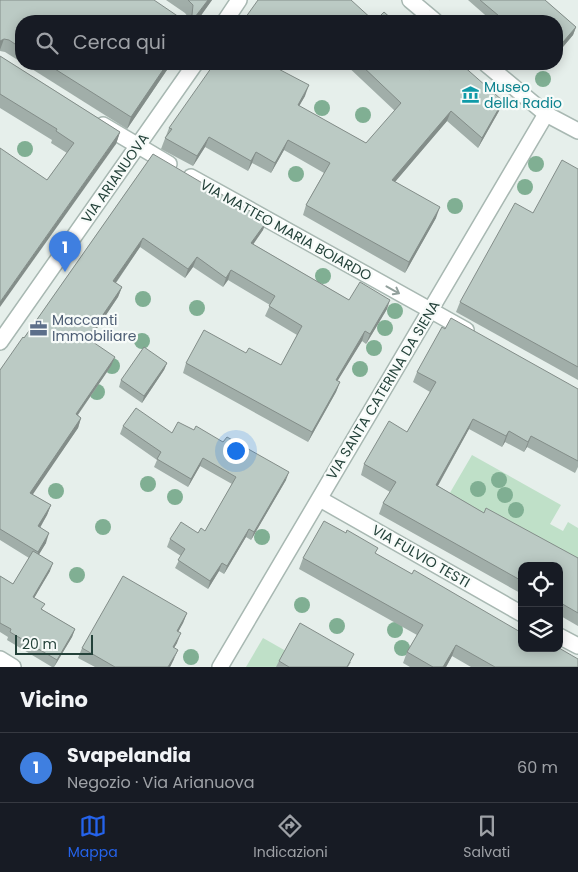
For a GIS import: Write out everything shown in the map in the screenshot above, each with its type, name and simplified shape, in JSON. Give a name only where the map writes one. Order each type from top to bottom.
[{"type":"street","points":[[229,15],[239,0]]},
{"type":"street","points":[[410,0],[428,15]]},
{"type":"street","name":"VIA ARIANUOVA","points":[[0,342],[191,70]]},
{"type":"street","points":[[493,70],[546,114],[578,131]]},
{"type":"street","name":"VIA SANTA CATERINA DA SIENA","points":[[220,667],[546,114]]},
{"type":"street","name":"VIA MATTEO MARIA BOIARDO","points":[[89,116],[137,146],[482,339]]},
{"type":"street","name":"VIA FULVIO TESTI","points":[[320,499],[518,612]]},
{"type":"street","points":[[563,638],[578,646]]},
{"type":"street","points":[[0,659],[13,667]]},
{"type":"green space","points":[[472,455],[561,505],[550,524],[563,531],[568,522],[578,528],[578,572],[563,564],[563,562],[559,562],[444,503]]},
{"type":"green space","points":[[263,638],[286,651],[277,667],[246,667]]},
{"type":"building","points":[[0,0],[154,0],[176,15],[15,15],[15,44],[4,39],[0,41]]},
{"type":"building","points":[[188,0],[208,0],[197,15],[192,15],[193,5]]},
{"type":"building","points":[[258,0],[351,0],[367,15],[247,15]]},
{"type":"building","points":[[480,0],[545,0],[562,15],[498,15]]},
{"type":"building","points":[[563,16],[576,27],[563,42]]},
{"type":"building","points":[[0,56],[15,66],[15,70],[22,70],[120,132],[0,302],[0,148],[47,180],[74,143],[56,131],[57,129],[0,94]]},
{"type":"building","points":[[57,70],[163,70],[131,117]]},
{"type":"building","points":[[210,70],[280,70],[309,85],[298,105],[366,143],[401,103],[366,70],[468,70],[503,101],[482,138],[451,111],[392,180],[440,207],[409,262],[306,205],[330,163],[288,140],[275,163],[256,152],[251,161],[209,137],[197,156],[165,138],[172,129],[169,128]]},
{"type":"building","points":[[153,154],[267,221],[251,243],[349,300],[360,282],[390,300],[370,334],[365,331],[336,380],[340,382],[312,432],[186,363],[204,330],[246,353],[249,348],[281,365],[302,326],[269,306],[275,296],[231,270],[226,278],[197,257],[188,269],[143,238],[113,281],[122,287],[87,338],[115,357],[76,414],[81,418],[30,493],[51,505],[38,526],[49,533],[38,552],[0,529],[0,370]]},
{"type":"building","points":[[562,160],[578,169],[578,367],[460,302],[515,203],[533,213]]},
{"type":"building","points":[[451,318],[578,389],[578,461],[531,436],[528,442],[509,431],[506,436],[473,419],[436,485],[484,513],[486,508],[578,558],[578,613],[563,604],[563,562],[518,562],[518,579],[383,503],[396,482],[364,464],[389,421],[407,432],[436,382],[417,372],[442,327],[445,329]]},
{"type":"building","points":[[144,347],[167,363],[144,396],[121,380]]},
{"type":"building","points":[[136,408],[172,433],[178,422],[194,430],[196,426],[223,442],[227,437],[289,472],[254,532],[249,529],[227,566],[222,563],[210,581],[178,560],[185,549],[170,539],[181,522],[198,533],[201,528],[205,531],[236,477],[203,458],[191,479],[157,459],[161,452],[123,426]]},
{"type":"building","points":[[324,521],[346,533],[347,530],[378,548],[375,553],[412,574],[414,570],[518,631],[518,652],[563,652],[563,650],[578,659],[578,667],[495,667],[456,645],[443,667],[433,667],[407,652],[423,625],[303,558]]},
{"type":"building","points":[[33,551],[53,563],[33,597],[45,604],[41,609],[75,629],[57,660],[10,632],[11,629],[0,623],[0,576],[13,584]]},
{"type":"building","points":[[123,576],[187,613],[177,631],[181,633],[173,647],[178,650],[168,667],[115,667],[82,648]]},
{"type":"building","points":[[300,623],[354,654],[347,667],[289,667],[279,661]]},
{"type":"place","name":"Museo della Radio","points":[[470,95]]},
{"type":"place","name":"Svapelandia","points":[[65,272]]},
{"type":"place","name":"Maccanti Immobiliare","points":[[38,328]]}]
